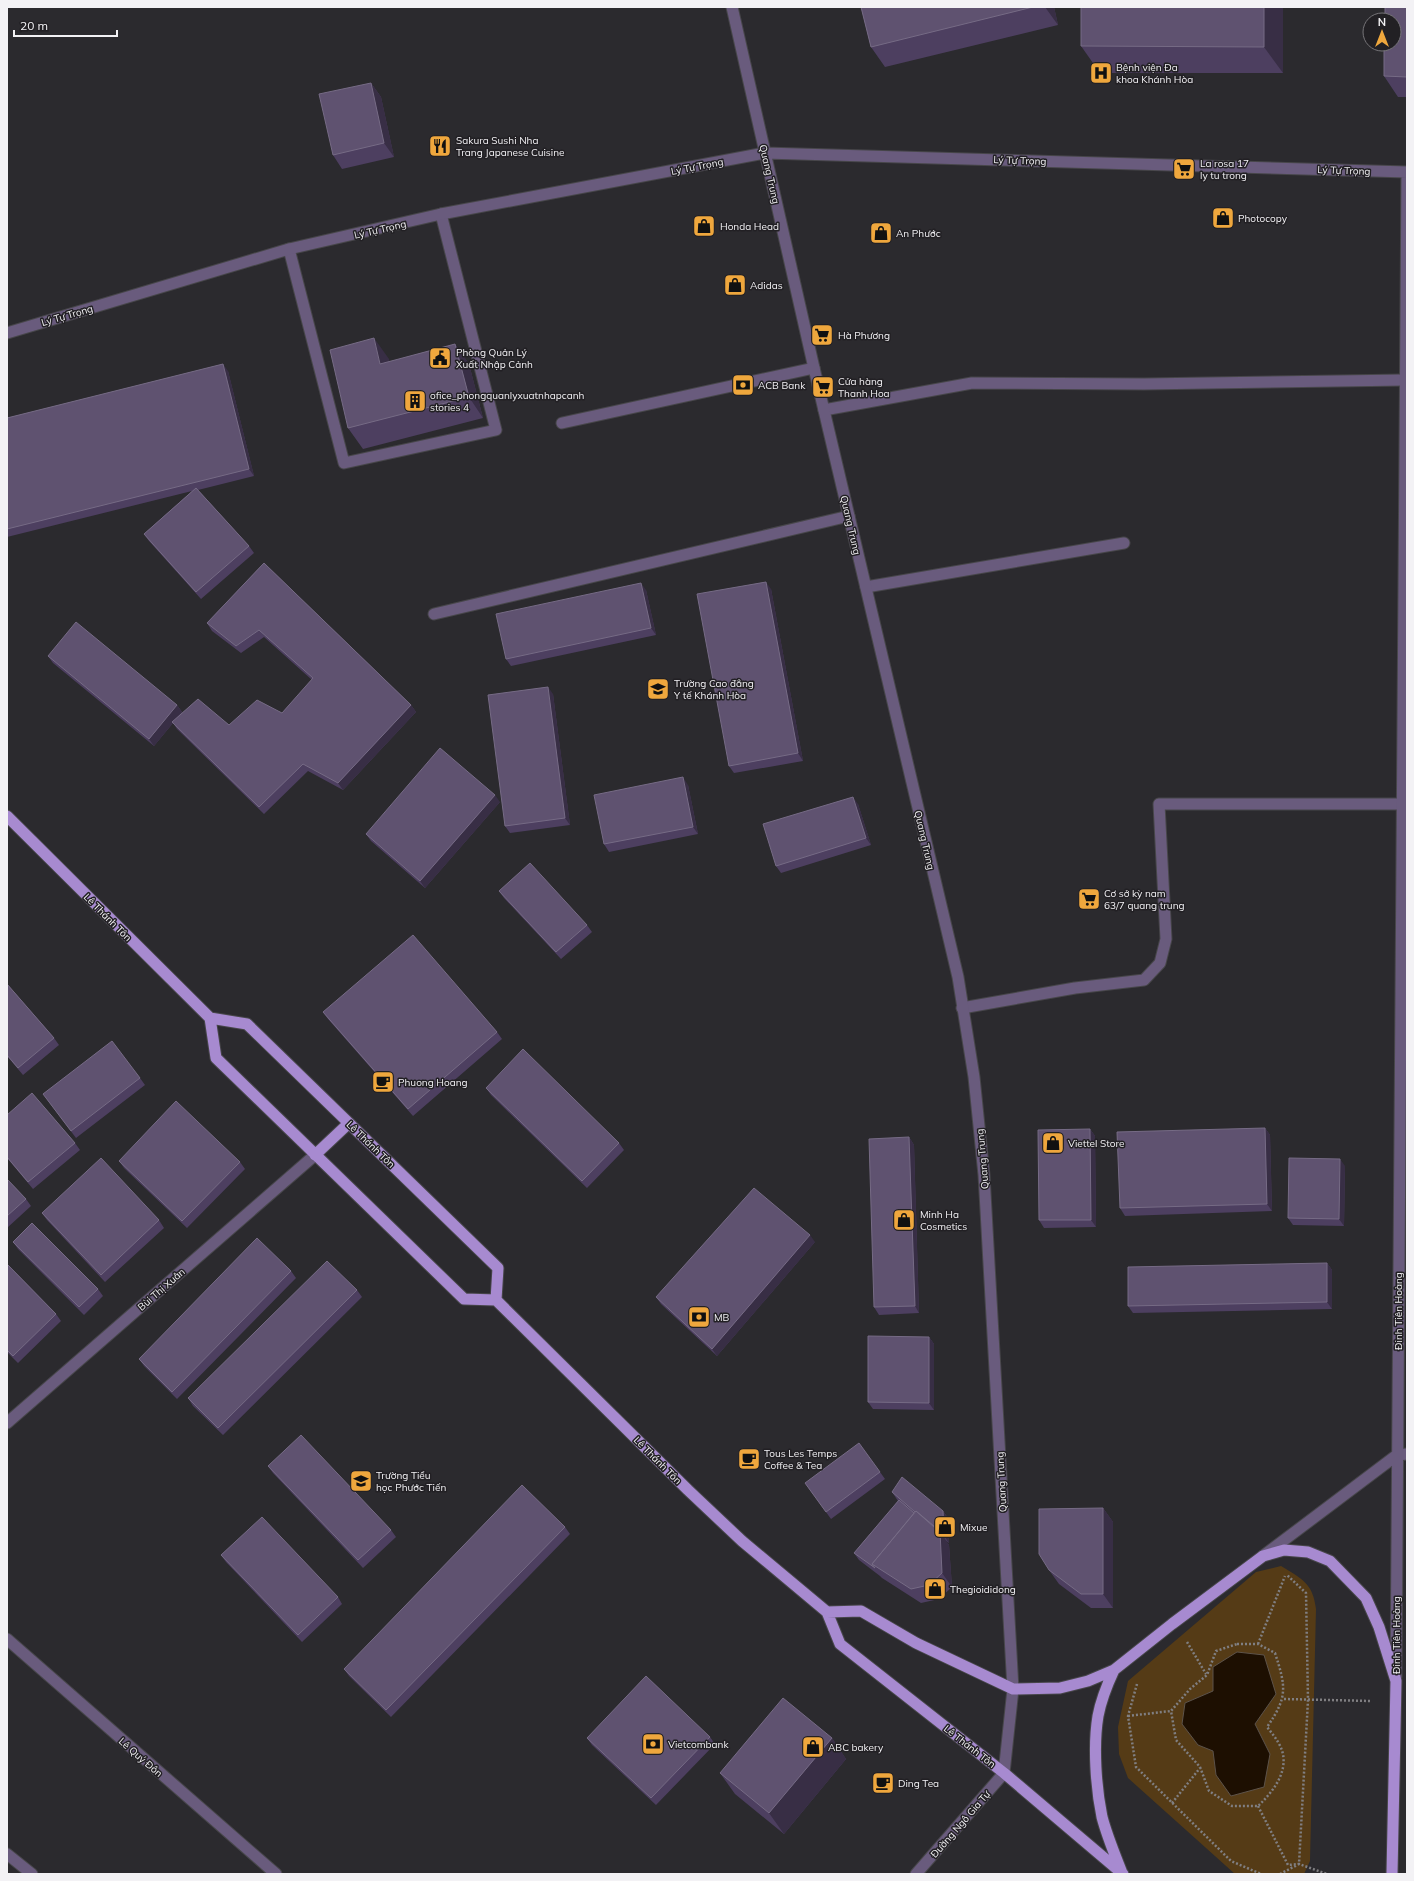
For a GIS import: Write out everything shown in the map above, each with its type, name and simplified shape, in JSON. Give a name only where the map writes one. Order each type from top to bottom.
[{"type":"main road","name":"Lê Thánh Tôn","points":[[7,816],[210,1018],[247,1024],[498,1268],[496,1300],[713,1514],[783,1577],[827,1612],[840,1644],[1004,1773],[1122,1873]]},
{"type":"main road","points":[[210,1018],[216,1058],[464,1298],[496,1300]]},
{"type":"main road","points":[[315,1155],[349,1123]]},
{"type":"main road","points":[[827,1612],[861,1611],[916,1643],[1013,1689],[1060,1688],[1088,1681],[1114,1670],[1172,1624],[1263,1556],[1284,1550],[1308,1552],[1330,1561],[1366,1598],[1379,1627],[1396,1681]]},
{"type":"main road","points":[[1114,1670],[1107,1686],[1098,1716],[1096,1731],[1097,1775],[1102,1818],[1122,1873]]},
{"type":"main road","name":"Đinh Tiên Hoàng","points":[[1392,1874],[1396,1681]]},
{"type":"street","name":"Quang Trung","points":[[732,7],[814,368],[958,977],[974,1077],[984,1175],[1013,1689],[1004,1773]]},
{"type":"street","name":"Lý Tự Trọng","points":[[7,333],[289,249],[441,214],[765,153],[1407,172]]},
{"type":"street","name":"Đinh Tiên Hoàng","points":[[1396,1681],[1402,1455],[1401,804],[1407,172]]},
{"type":"street","points":[[289,249],[344,463],[496,430],[441,214]]},
{"type":"street","points":[[562,423],[814,368]]},
{"type":"street","points":[[824,410],[972,383],[1144,384],[1404,380]]},
{"type":"street","points":[[434,614],[849,516]]},
{"type":"street","points":[[866,587],[1124,543]]},
{"type":"street","points":[[962,1008],[1075,988],[1144,980],[1160,963],[1166,939],[1159,804],[1401,804]]},
{"type":"street","name":"Bùi Thị Xuân","points":[[7,1423],[315,1155]]},
{"type":"street","points":[[1263,1556],[1402,1455]]},
{"type":"street","name":"Lê Quý Đôn","points":[[7,1639],[276,1874]]},
{"type":"street","name":"Đường Ngô Gia Tự","points":[[916,1874],[1004,1773]]},
{"type":"street","points":[[7,1854],[32,1874]]},
{"type":"path","points":[[1278,1575],[1285,1574]]},
{"type":"path","points":[[1258,1644],[1285,1574]]},
{"type":"path","points":[[1285,1574],[1306,1593],[1308,1700],[1299,1864]]},
{"type":"path","points":[[1172,1624],[1185,1638],[1207,1675]]},
{"type":"path","points":[[1128,1716],[1171,1711],[1190,1690],[1207,1675],[1216,1650],[1237,1644],[1258,1644],[1275,1653],[1282,1675],[1284,1699],[1267,1727],[1279,1743],[1284,1762],[1279,1781],[1270,1794],[1258,1806],[1232,1806],[1209,1791],[1200,1767],[1176,1740],[1171,1711]]},
{"type":"path","points":[[1137,1682],[1128,1716],[1136,1767],[1231,1861],[1261,1874]]},
{"type":"path","points":[[1284,1699],[1395,1702]]},
{"type":"path","points":[[1172,1803],[1200,1767]]},
{"type":"path","points":[[1258,1806],[1288,1865],[1299,1864],[1327,1874]]},
{"type":"path","points":[[1280,1874],[1299,1864]]},
{"type":"shaded area","points":[[1281,1566],[1301,1578],[1312,1593],[1316,1609],[1310,1861],[1304,1874],[1235,1874],[1128,1778],[1119,1754],[1118,1727],[1128,1681],[1256,1572]],"holes":[[[1213,1691],[1276,1694],[1255,1724],[1270,1754],[1216,1775],[1213,1751],[1198,1745],[1185,1703]]]},
{"type":"shaded area","points":[[1237,1652],[1264,1655],[1276,1694],[1255,1724],[1270,1754],[1264,1787],[1231,1796],[1216,1775],[1213,1751],[1198,1745],[1182,1724],[1185,1703],[1213,1691],[1213,1667]]},
{"type":"building","points":[[861,7],[1033,7],[871,47]]},
{"type":"building","points":[[1081,7],[1264,7],[1264,47],[1081,46]]},
{"type":"building","points":[[1385,7],[1407,7],[1407,77],[1384,76],[1384,52],[1402,52],[1402,12],[1385,12]]},
{"type":"building","points":[[371,83],[384,143],[333,155],[319,94]]},
{"type":"building","points":[[374,338],[380,364],[455,344],[469,397],[348,428],[330,350]]},
{"type":"building","points":[[223,364],[249,469],[7,529],[7,418]]},
{"type":"building","points":[[196,488],[249,546],[196,592],[144,534]]},
{"type":"building","points":[[264,563],[411,705],[338,783],[303,764],[259,807],[172,722],[198,699],[229,725],[257,700],[282,713],[313,678],[259,630],[236,646],[207,623]]},
{"type":"building","points":[[766,582],[798,753],[729,766],[697,594]]},
{"type":"building","points":[[641,583],[651,628],[506,659],[496,614]]},
{"type":"building","points":[[76,622],[177,705],[149,739],[48,656]]},
{"type":"building","points":[[548,687],[565,818],[505,826],[488,695]]},
{"type":"building","points":[[440,748],[495,795],[420,881],[366,834]]},
{"type":"building","points":[[683,777],[693,827],[604,844],[594,795]]},
{"type":"building","points":[[853,797],[866,838],[776,866],[763,824]]},
{"type":"building","points":[[530,863],[587,925],[556,952],[499,891]]},
{"type":"building","points":[[413,935],[497,1032],[408,1109],[323,1012]]},
{"type":"building","points":[[7,984],[54,1038],[18,1068],[7,1055]]},
{"type":"building","points":[[112,1041],[140,1078],[71,1131],[43,1094]]},
{"type":"building","points":[[523,1049],[619,1143],[582,1181],[486,1088]]},
{"type":"building","points":[[32,1093],[75,1143],[28,1182],[7,1157],[7,1115]]},
{"type":"building","points":[[176,1101],[240,1162],[182,1221],[119,1161]]},
{"type":"building","points":[[1265,1128],[1267,1204],[1120,1208],[1117,1132]]},
{"type":"building","points":[[1090,1129],[1091,1220],[1039,1220],[1038,1130]]},
{"type":"building","points":[[909,1137],[915,1306],[874,1307],[869,1139]]},
{"type":"building","points":[[101,1158],[159,1220],[101,1275],[42,1213]]},
{"type":"building","points":[[1289,1158],[1340,1159],[1339,1219],[1288,1218]]},
{"type":"building","points":[[7,1179],[26,1199],[7,1216]]},
{"type":"building","points":[[754,1188],[810,1235],[712,1349],[656,1297]]},
{"type":"building","points":[[32,1223],[98,1289],[79,1307],[13,1242]]},
{"type":"building","points":[[257,1238],[291,1271],[172,1392],[139,1359]]},
{"type":"building","points":[[327,1261],[357,1290],[218,1428],[188,1398]]},
{"type":"building","points":[[1327,1263],[1327,1302],[1128,1306],[1128,1267]]},
{"type":"building","points":[[7,1264],[56,1314],[13,1356],[7,1350]]},
{"type":"building","points":[[868,1336],[929,1337],[929,1403],[868,1402]]},
{"type":"building","points":[[301,1435],[391,1530],[358,1560],[268,1466]]},
{"type":"building","points":[[859,1443],[880,1472],[826,1512],[805,1483]]},
{"type":"building","points":[[902,1477],[943,1511],[944,1536],[892,1492]]},
{"type":"building","points":[[522,1485],[565,1527],[386,1710],[344,1669]]},
{"type":"building","points":[[899,1500],[914,1513],[872,1564],[875,1568],[854,1553]]},
{"type":"building","points":[[1103,1508],[1103,1594],[1081,1594],[1049,1570],[1039,1554],[1039,1509]]},
{"type":"building","points":[[916,1511],[940,1531],[942,1573],[929,1585],[911,1589],[872,1564]]},
{"type":"building","points":[[262,1517],[338,1597],[298,1635],[221,1555]]},
{"type":"building","name":"Vietcombank","points":[[646,1676],[710,1737],[651,1798],[587,1738]]},
{"type":"building","points":[[783,1698],[832,1738],[769,1813],[720,1773]]},
{"type":"place","name":"Bệnh viện Đa khoa Khánh Hòa","points":[[1101,73]]},
{"type":"place","name":"Sakura Sushi Nha Trang Japanese Cuisine","points":[[440,146]]},
{"type":"place","name":"La rosa 17 ly tu trong","points":[[1184,169]]},
{"type":"place","name":"Photocopy","points":[[1223,218]]},
{"type":"place","name":"Honda Head","points":[[704,226]]},
{"type":"place","name":"An Phước","points":[[881,233]]},
{"type":"place","name":"Adidas","points":[[735,285]]},
{"type":"place","name":"Hà Phương","points":[[822,335]]},
{"type":"place","name":"Phòng Quản Lý Xuất Nhập Cảnh","points":[[440,358]]},
{"type":"place","name":"ACB Bank","points":[[743,385]]},
{"type":"place","name":"Cửa hàng Thanh Hoa","points":[[823,387]]},
{"type":"place","name":"ofice_phongquanlyxuatnhapcanh stories 4","points":[[415,401]]},
{"type":"place","name":"Trường Cao đẳng Y tế Khánh Hòa","points":[[658,689]]},
{"type":"place","name":"Cơ sở kỳ nam 63/7 quang trung","points":[[1089,899]]},
{"type":"place","name":"Phuong Hoang","points":[[383,1082]]},
{"type":"place","name":"Viettel Store","points":[[1053,1143]]},
{"type":"place","name":"Minh Ha Cosmetics","points":[[904,1220]]},
{"type":"place","name":"MB","points":[[699,1317]]},
{"type":"place","name":"Tous Les Temps Coffee & Tea","points":[[749,1459]]},
{"type":"place","name":"Trường Tiểu học Phước Tiến","points":[[361,1481]]},
{"type":"place","name":"Mixue","points":[[945,1527]]},
{"type":"place","name":"Thegioididong","points":[[935,1589]]},
{"type":"place","name":"Vietcombank","points":[[653,1744]]},
{"type":"place","name":"ABC bakery","points":[[813,1747]]},
{"type":"place","name":"Ding Tea","points":[[883,1783]]}]
